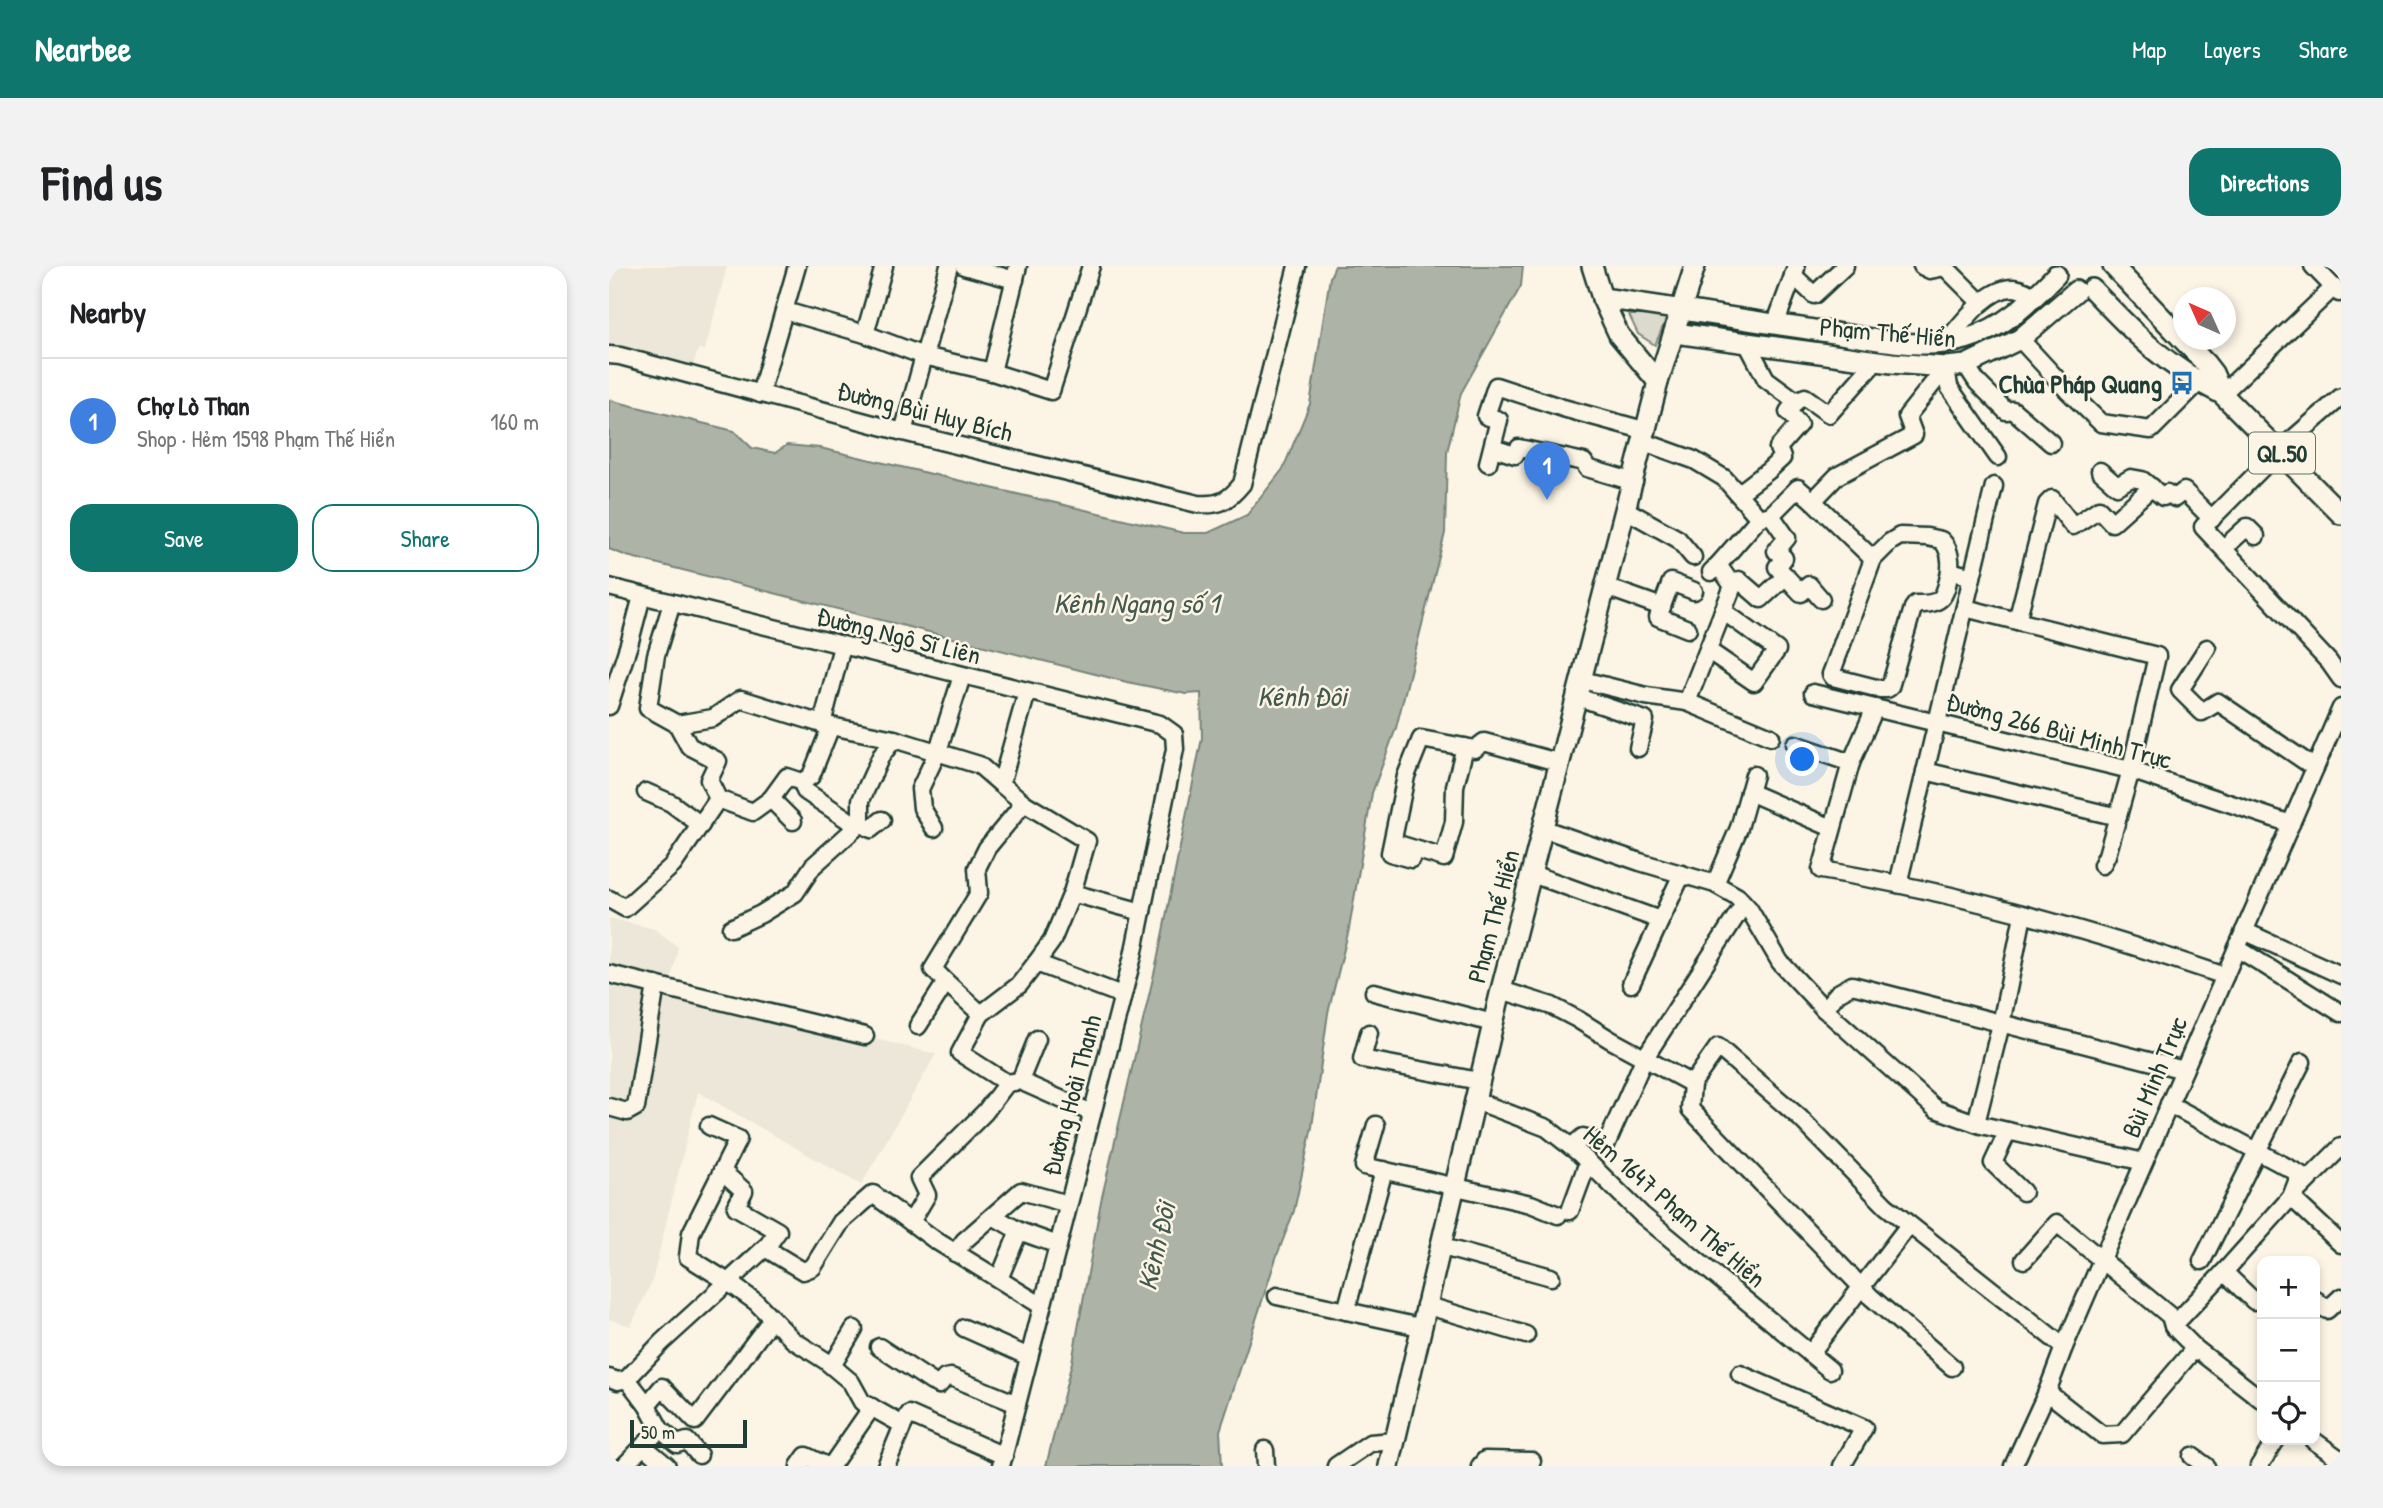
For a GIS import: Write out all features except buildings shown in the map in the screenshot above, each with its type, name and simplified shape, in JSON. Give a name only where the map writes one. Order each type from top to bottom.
[{"type":"main road","points":[[1593,266],[1602,298],[1619,335],[1658,382]]},
{"type":"main road","name":"Phạm Thế Hiển","points":[[1389,1466],[1501,990],[1658,382],[1695,266]]},
{"type":"main road","name":"Phạm Thế Hiển","points":[[1675,333],[1884,362],[1946,367],[1966,365],[2020,339],[2105,277],[2107,266]]},
{"type":"main road","name":"QL.50","points":[[2113,266],[2206,363],[2223,394]]},
{"type":"main road","name":"Phạm Thế Hiển","points":[[1602,298],[1894,341],[1945,344],[1973,337],[2000,325],[2034,296],[2055,270]]},
{"type":"main road","name":"QL.50","points":[[2055,270],[2061,282],[2084,290],[2155,353],[2199,383],[2223,394],[2341,514]]},
{"type":"main road","points":[[1884,362],[1894,341]]},
{"type":"street","points":[[760,394],[797,266]]},
{"type":"street","points":[[865,334],[884,266]]},
{"type":"street","points":[[903,432],[949,266]]},
{"type":"street","points":[[964,266],[1017,273],[992,372]]},
{"type":"street","points":[[785,311],[865,334],[924,356],[992,372],[1051,391],[1091,266]]},
{"type":"street","name":"Đường Bùi Huy Bích","points":[[609,355],[903,432],[1198,505],[1214,505],[1229,500],[1242,484],[1297,266]]},
{"type":"street","points":[[1795,271],[1814,295],[1845,266]]},
{"type":"street","points":[[1922,266],[1930,270],[1945,267],[1980,302]]},
{"type":"street","points":[[2223,394],[2337,291],[2313,266]]},
{"type":"street","points":[[1775,325],[1795,271]]},
{"type":"street","points":[[1945,344],[1980,302],[2014,288],[2034,296]]},
{"type":"street","points":[[2020,339],[2101,423],[2151,430],[2199,383]]},
{"type":"street","points":[[1747,343],[1766,379],[1796,401]]},
{"type":"street","points":[[1738,494],[1781,458],[1778,448],[1799,424],[1788,412],[1796,401],[1805,397],[1829,414],[1884,362]]},
{"type":"street","points":[[1966,365],[1977,382],[2006,411],[2013,410],[2051,443]]},
{"type":"street","points":[[1946,367],[1949,387],[1999,457]]},
{"type":"street","points":[[1813,501],[1837,477],[1914,435],[1907,416],[1946,367]]},
{"type":"street","points":[[1633,482],[1587,468],[1584,462],[1519,448],[1515,455],[1491,456],[1499,421],[1486,416],[1496,386],[1645,437],[1694,460],[1724,478],[1787,538],[1776,551],[1784,558],[1777,567],[1801,593],[1809,585],[1821,599]]},
{"type":"street","points":[[2341,397],[2280,450],[2203,527],[2329,662],[2341,679]]},
{"type":"street","points":[[2099,471],[2117,486],[2131,478],[2141,480],[2164,497],[2167,494],[2175,498],[2184,491],[2211,519]]},
{"type":"street","points":[[1898,884],[1994,486]]},
{"type":"street","points":[[2017,621],[2047,504],[2052,499],[2073,526],[2099,509],[2112,523],[2152,487]]},
{"type":"street","points":[[1733,586],[1714,569],[1765,516],[1798,488],[1873,559]]},
{"type":"street","points":[[1626,510],[1682,533],[1693,557]]},
{"type":"street","points":[[2224,548],[2247,527],[2256,536]]},
{"type":"street","points":[[1900,536],[1941,540],[1945,543],[1949,555],[1950,571],[1946,590],[1941,598],[1929,605],[1916,604],[1913,608],[1887,690],[1833,677],[1831,674],[1873,559],[1890,542],[1900,536]]},
{"type":"street","points":[[1950,571],[1972,577]]},
{"type":"street","points":[[1687,702],[1733,586],[1739,580],[1761,599],[1786,576]]},
{"type":"street","points":[[1688,629],[1658,617],[1671,582],[1694,591]]},
{"type":"street","name":"Đường Ngô Sĩ Liên","points":[[609,587],[1160,724],[1174,734]]},
{"type":"street","points":[[1606,587],[1662,607]]},
{"type":"street","points":[[609,706],[642,596]]},
{"type":"street","points":[[672,603],[656,655],[648,708],[677,724],[689,746],[717,761],[709,780],[718,799],[753,812],[771,799],[787,777],[802,782]]},
{"type":"street","points":[[1965,608],[2157,656],[2118,817],[2102,865]]},
{"type":"street","points":[[1709,651],[1754,682],[1777,650],[1723,611]]},
{"type":"street","points":[[802,782],[811,776],[826,725],[842,646]]},
{"type":"street","points":[[2207,648],[2180,690],[2202,712],[2218,702],[2315,768]]},
{"type":"street","points":[[934,828],[922,808],[920,789],[938,751],[962,676]]},
{"type":"street","points":[[1871,687],[1870,707],[1821,870],[1898,884],[2022,915],[2148,950],[2225,976]]},
{"type":"street","points":[[1580,688],[1687,702],[1771,737]]},
{"type":"street","points":[[1580,688],[1645,720],[1639,748]]},
{"type":"street","points":[[1001,783],[1027,692]]},
{"type":"street","name":"Đường 266 Bùi Minh Trực","points":[[1813,694],[2130,771],[2291,824]]},
{"type":"street","points":[[677,724],[713,718],[741,699],[826,725],[938,751],[979,765],[1024,803],[1087,841],[1072,892],[1052,941],[1019,985],[981,1014],[960,1053],[1013,1082],[1091,1113]]},
{"type":"street","name":"Bùi Minh Trực","points":[[2013,1466],[2341,708]]},
{"type":"street","name":"Đường Hoài Thanh","points":[[1003,1461],[1142,912],[1175,749],[1174,734]]},
{"type":"street","points":[[730,928],[761,914],[795,893],[813,866],[859,824],[861,800],[881,756],[894,739]]},
{"type":"street","points":[[1411,859],[1390,853],[1406,776],[1421,739],[1475,749],[1484,742],[1561,763]]},
{"type":"street","points":[[1795,744],[1851,764]]},
{"type":"street","points":[[1392,842],[1444,858],[1454,822],[1455,786],[1465,747]]},
{"type":"street","points":[[1925,771],[2118,817]]},
{"type":"street","points":[[1715,884],[1739,828],[1754,775]]},
{"type":"street","points":[[802,782],[805,791],[859,824],[871,828],[882,820]]},
{"type":"street","points":[[646,792],[671,803],[701,825]]},
{"type":"street","points":[[1749,792],[1832,828]]},
{"type":"street","points":[[609,899],[625,908],[673,865],[718,799]]},
{"type":"street","points":[[771,799],[793,821]]},
{"type":"street","points":[[981,1014],[933,969],[979,893],[977,868],[986,848],[1024,803]]},
{"type":"street","points":[[1544,829],[1715,884],[1738,897],[1780,962],[1824,1009],[1936,1109],[1976,1123],[2144,1163]]},
{"type":"street","points":[[1532,874],[1660,920]]},
{"type":"street","points":[[1631,984],[1682,874]]},
{"type":"street","points":[[1072,892],[1142,912]]},
{"type":"street","points":[[1571,1147],[1583,1137],[1606,1145],[1644,1059],[1744,904]]},
{"type":"street","points":[[1976,1123],[2001,1024],[2022,915]]},
{"type":"street","points":[[2244,931],[2341,975]]},
{"type":"street","points":[[2237,948],[2341,1013]]},
{"type":"street","points":[[1036,963],[1122,995]]},
{"type":"street","points":[[609,974],[865,1036]]},
{"type":"street","points":[[918,1026],[946,982]]},
{"type":"street","points":[[609,1107],[627,1112],[636,1107],[656,985]]},
{"type":"street","points":[[1824,1009],[1838,993],[1852,985],[2184,1070]]},
{"type":"street","points":[[1501,990],[1552,1006],[1577,1018],[1644,1059],[1692,1084]]},
{"type":"street","points":[[1374,992],[1493,1023]]},
{"type":"street","points":[[1369,1033],[1362,1059],[1479,1081]]},
{"type":"street","points":[[911,1222],[927,1195],[919,1178],[1013,1082],[1037,1039]]},
{"type":"street","points":[[1952,1367],[1861,1287],[1690,1109],[1692,1084],[1718,1047],[1800,1118],[1886,1206],[2064,1347]]},
{"type":"street","points":[[2202,1261],[2302,1062]]},
{"type":"street","name":"Hẻm 1647 Phạm Thế Hiển","points":[[1474,1100],[1547,1128],[1588,1162],[1642,1215],[1830,1370]]},
{"type":"street","points":[[2169,1104],[2301,1174],[2291,1197]]},
{"type":"street","points":[[1376,1125],[1364,1166],[1564,1213],[1588,1162]]},
{"type":"street","points":[[709,1126],[738,1139],[691,1233],[688,1257],[757,1302],[793,1340],[851,1382],[862,1402],[903,1424]]},
{"type":"street","points":[[2008,1131],[1993,1163],[2023,1192]]},
{"type":"street","points":[[2173,1326],[2291,1197],[2341,1147]]},
{"type":"street","points":[[1346,1311],[1384,1170]]},
{"type":"street","points":[[609,1378],[618,1381],[627,1379],[662,1342],[765,1248],[778,1231],[736,1207],[744,1191],[722,1171]]},
{"type":"street","points":[[955,1253],[964,1241],[1021,1191],[1068,1204]]},
{"type":"street","points":[[765,1248],[803,1271],[813,1268],[841,1222],[873,1194],[955,1253],[1042,1306]]},
{"type":"street","points":[[2291,1197],[2341,1244]]},
{"type":"street","points":[[993,1216],[1019,1231],[1058,1245]]},
{"type":"street","points":[[2024,1260],[2057,1223],[2170,1316],[2173,1326],[2195,1348],[2257,1396]]},
{"type":"street","points":[[1811,1354],[1909,1225]]},
{"type":"street","points":[[999,1279],[1019,1231]]},
{"type":"street","points":[[1439,1246],[1551,1276]]},
{"type":"street","points":[[2224,1272],[2254,1301]]},
{"type":"street","points":[[1277,1296],[1420,1327]]},
{"type":"street","points":[[2320,1304],[2327,1310],[2341,1297]]},
{"type":"street","points":[[1425,1305],[1526,1335]]},
{"type":"street","points":[[647,1405],[662,1387],[695,1421],[772,1319]]},
{"type":"street","points":[[964,1328],[1029,1357]]},
{"type":"street","points":[[832,1366],[854,1329]]},
{"type":"street","points":[[879,1348],[939,1385],[945,1378],[951,1377],[1017,1404]]},
{"type":"street","points":[[2047,1392],[2102,1435],[2122,1434],[2195,1348]]},
{"type":"street","points":[[1740,1374],[1864,1428],[1842,1466]]},
{"type":"street","points":[[627,1379],[647,1405],[660,1429],[677,1444],[687,1441],[699,1455]]},
{"type":"street","points":[[799,1466],[806,1456],[829,1466],[872,1407]]},
{"type":"street","points":[[886,1466],[909,1414],[1003,1461]]},
{"type":"street","points":[[624,1466],[660,1429]]},
{"type":"street","points":[[1336,1466],[1370,1443],[1394,1441]]},
{"type":"street","points":[[2259,1466],[2273,1445]]},
{"type":"street","points":[[2320,1445],[2341,1460]]},
{"type":"street","points":[[643,1446],[667,1466]]},
{"type":"street","points":[[2192,1456],[2206,1466]]},
{"type":"street","points":[[1480,1466],[1485,1460],[1532,1461]]},
{"type":"shaded area","points":[[609,266],[727,266],[705,350],[698,349],[692,370],[609,347]]},
{"type":"shaded area","points":[[1629,315],[1668,315],[1655,345],[1638,334]]},
{"type":"shaded area","points":[[609,918],[655,929],[678,947],[669,989],[936,1054],[861,1185],[698,1092],[652,1281],[631,1326],[609,1319]]},
{"type":"water","name":"Kênh Đôi","points":[[1335,266],[1523,266],[1521,286],[1461,393],[1447,452],[1445,533],[1396,728],[1372,793],[1349,929],[1328,1013],[1312,1127],[1294,1211],[1220,1431],[1222,1466],[1046,1466],[1072,1362],[1101,1201],[1157,961],[1202,738],[1201,693],[1186,694],[1127,682],[627,556],[609,549],[609,400],[734,431],[752,448],[775,453],[787,445],[820,448],[1184,533],[1208,533],[1247,515],[1283,469],[1310,404],[1330,277]]},
{"type":"place","name":"Chùa Pháp Quang","points":[[2182,383]]},
{"type":"place","name":"Chợ Lò Than","points":[[1547,500]]},
{"type":"water label","name":"Kênh Ngang số 1","points":[[1136,603]]}]
